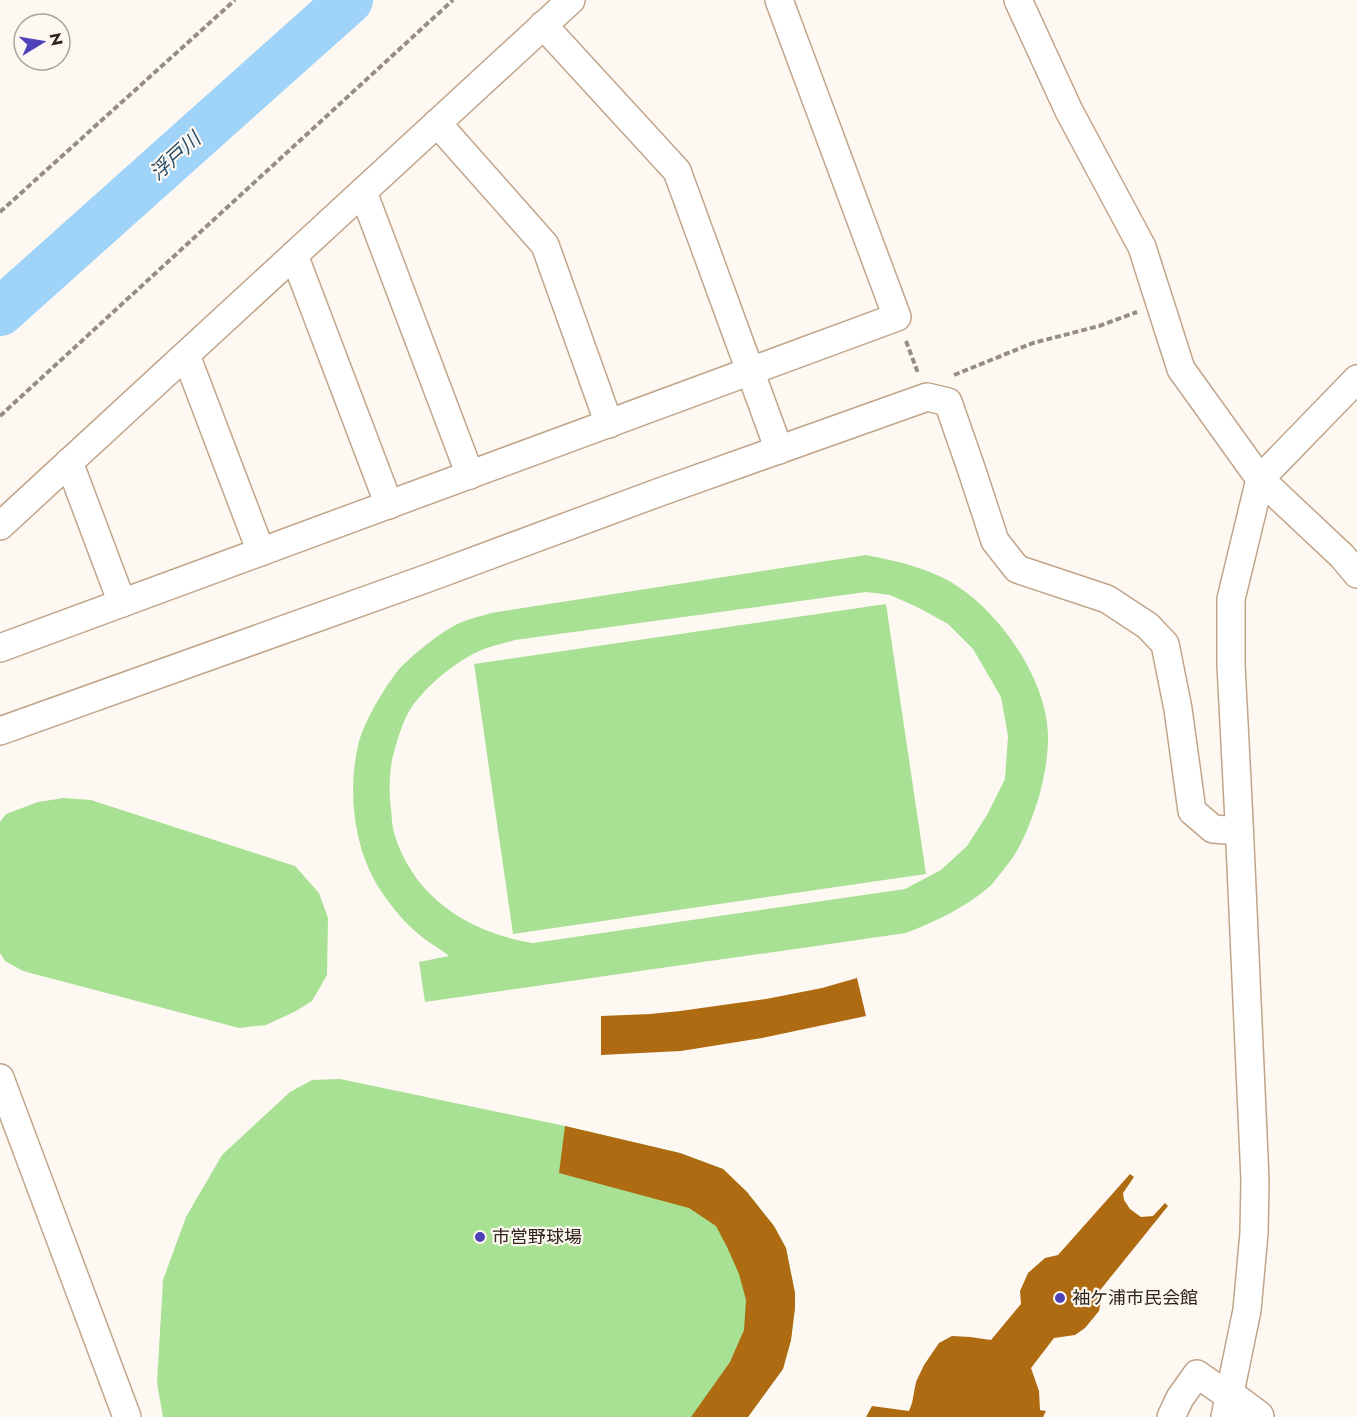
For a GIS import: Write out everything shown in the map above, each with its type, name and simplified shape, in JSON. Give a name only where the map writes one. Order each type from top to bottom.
[{"type":"street","points":[[0,526],[570,0]]},
{"type":"street","points":[[0,648],[897,317],[779,0]]},
{"type":"street","points":[[1018,0],[1070,111],[1142,247],[1181,369],[1260,479],[1342,556],[1357,574]]},
{"type":"street","points":[[543,25],[677,171],[779,450]]},
{"type":"street","points":[[437,123],[545,245],[609,424]]},
{"type":"street","points":[[363,192],[470,475]]},
{"type":"street","points":[[294,255],[389,505]]},
{"type":"street","points":[[186,355],[261,552]]},
{"type":"street","points":[[1228,1407],[1247,1310],[1254,1233],[1255,1180],[1231,665],[1231,599],[1260,479],[1357,379]]},
{"type":"street","points":[[0,731],[927,397],[948,402],[995,541],[1017,569],[1107,599],[1148,626],[1165,644],[1178,709],[1192,811],[1213,829],[1239,831]]},
{"type":"street","points":[[69,462],[122,603]]},
{"type":"street","points":[[0,1078],[127,1417]]},
{"type":"street","points":[[1171,1417],[1180,1398],[1197,1374],[1228,1407],[1257,1417]]},
{"type":"path","points":[[0,212],[235,0]]},
{"type":"path","points":[[0,416],[453,0]]},
{"type":"path","points":[[897,317],[927,397],[950,377],[1033,343],[1099,326],[1160,302]]},
{"type":"green space","points":[[866,555],[927,571],[950,581],[992,616],[1007,634],[1032,674],[1046,716],[1048,737],[1045,769],[1036,807],[1013,857],[989,887],[950,913],[906,933],[425,1002],[419,962],[449,956],[405,921],[384,896],[368,868],[355,816],[353,780],[355,763],[360,737],[396,673],[422,648],[446,631],[461,622],[491,613]],"holes":[[[866,592],[890,595],[948,624],[973,649],[1001,697],[1008,736],[1005,779],[987,815],[967,846],[941,870],[905,889],[533,943],[487,931],[466,921],[429,893],[403,856],[393,830],[390,804],[390,773],[400,731],[413,705],[428,688],[454,665],[474,654],[515,640]]]},
{"type":"green space","points":[[886,604],[926,874],[513,934],[474,664]]},
{"type":"green space","points":[[64,798],[91,800],[295,866],[319,893],[328,918],[327,975],[312,1001],[266,1025],[239,1028],[23,971],[5,961],[0,953],[0,822],[6,814],[38,802]]},
{"type":"green space","name":"市営野球場","points":[[340,1079],[565,1126],[680,1153],[723,1169],[747,1192],[774,1226],[786,1248],[795,1293],[791,1340],[783,1369],[748,1417],[163,1417],[157,1383],[163,1280],[186,1217],[222,1155],[290,1092],[312,1080]]},
{"type":"building","points":[[857,978],[866,1016],[762,1038],[681,1051],[601,1055],[601,1016],[680,1011],[766,999],[822,988]]},
{"type":"building","points":[[565,1126],[680,1153],[723,1169],[747,1192],[774,1226],[786,1248],[795,1293],[791,1340],[783,1369],[748,1417],[691,1417],[730,1362],[744,1330],[746,1300],[739,1274],[716,1226],[689,1208],[559,1173]]},
{"type":"building","name":"袖ケ浦市民会館","points":[[1130,1174],[1134,1177],[1123,1193],[1124,1200],[1130,1209],[1141,1217],[1153,1216],[1165,1203],[1168,1206],[1097,1294],[1101,1301],[1099,1311],[1085,1328],[1075,1335],[1054,1338],[1031,1368],[1039,1391],[1040,1410],[1046,1411],[1043,1417],[866,1417],[872,1406],[909,1411],[916,1382],[939,1343],[952,1336],[991,1340],[1021,1304],[1020,1291],[1028,1273],[1045,1258],[1058,1255]]},
{"type":"waterway","name":"浮戸川","points":[[0,312],[349,0]]},
{"type":"place","name":"市営野球場","points":[[480,1237]]},
{"type":"place","name":"袖ケ浦市民会館","points":[[1060,1298]]}]
